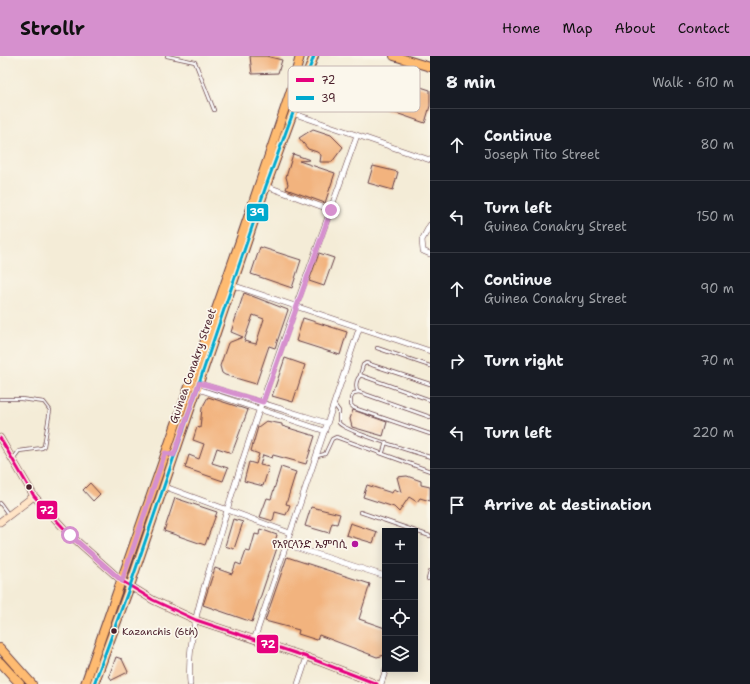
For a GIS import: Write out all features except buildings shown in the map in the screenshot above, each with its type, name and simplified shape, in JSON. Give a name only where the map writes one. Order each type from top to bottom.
[{"type":"main road","points":[[394,56],[430,67]]},
{"type":"main road","points":[[300,58],[312,60]]},
{"type":"main road","name":"Guinea Conakry Street","points":[[94,684],[130,586],[266,186],[288,105]]},
{"type":"main road","name":"Guinea Conakry Street","points":[[85,684],[217,304],[280,136],[292,113]]},
{"type":"main road","points":[[0,438],[34,496],[70,535],[122,581],[153,600],[196,620],[307,657],[377,684]]},
{"type":"main road","points":[[165,453],[174,455]]},
{"type":"main road","points":[[0,522],[34,496]]},
{"type":"main road","points":[[0,648],[32,684]]},
{"type":"main road","points":[[0,662],[20,684]]},
{"type":"street","points":[[292,113],[430,160]]},
{"type":"street","points":[[190,684],[190,654],[196,620],[227,511],[260,409],[357,135]]},
{"type":"street","points":[[266,186],[331,210]]},
{"type":"street","points":[[430,224],[422,240],[423,251],[430,254]]},
{"type":"street","points":[[232,285],[359,329],[430,351]]},
{"type":"street","points":[[217,304],[225,307]]},
{"type":"street","points":[[254,640],[285,544],[325,432],[359,329]]},
{"type":"street","points":[[190,383],[325,432]]},
{"type":"street","points":[[198,386],[263,402],[328,423]]},
{"type":"street","points":[[163,486],[227,511],[290,533]]},
{"type":"street","points":[[285,544],[382,575]]},
{"type":"street","points":[[298,684],[307,657]]},
{"type":"street","points":[[381,684],[385,672]]},
{"type":"lane","points":[[167,56],[195,62],[214,110]]},
{"type":"lane","points":[[378,348],[430,366]]},
{"type":"lane","points":[[359,392],[356,388],[358,378],[363,365],[366,363],[430,384]]},
{"type":"lane","points":[[360,376],[430,400]]},
{"type":"lane","points":[[430,417],[359,392],[354,393],[351,398],[351,406],[354,408],[430,434]]},
{"type":"lane","points":[[0,399],[22,399],[44,402],[50,410],[44,446],[42,448],[20,452],[12,459]]},
{"type":"lane","points":[[334,404],[338,409],[339,423],[341,426],[357,433],[430,457]]},
{"type":"lane","points":[[316,456],[325,454],[333,437],[383,452],[430,471]]},
{"type":"lane","points":[[383,452],[386,442]]},
{"type":"lane","points":[[0,503],[9,516]]},
{"type":"lane","points":[[360,512],[430,536]]},
{"type":"lane","points":[[428,580],[430,572]]},
{"type":"transit line","name":"39","points":[[310,66],[314,56]]},
{"type":"transit line","name":"39","points":[[94,684],[130,586],[266,186],[293,112]]},
{"type":"transit line","name":"72","points":[[0,438],[34,496],[70,535],[122,581],[153,600],[196,620],[307,657],[377,684]]},
{"type":"place","name":"የአየርላንድ ኤምባሲ","points":[[355,544]]},
{"type":"place","name":"Kazanchis (6th)","points":[[114,631]]},
{"type":"route","points":[[70,535],[122,581],[165,453],[174,455],[199,383],[263,402],[331,210]]}]
